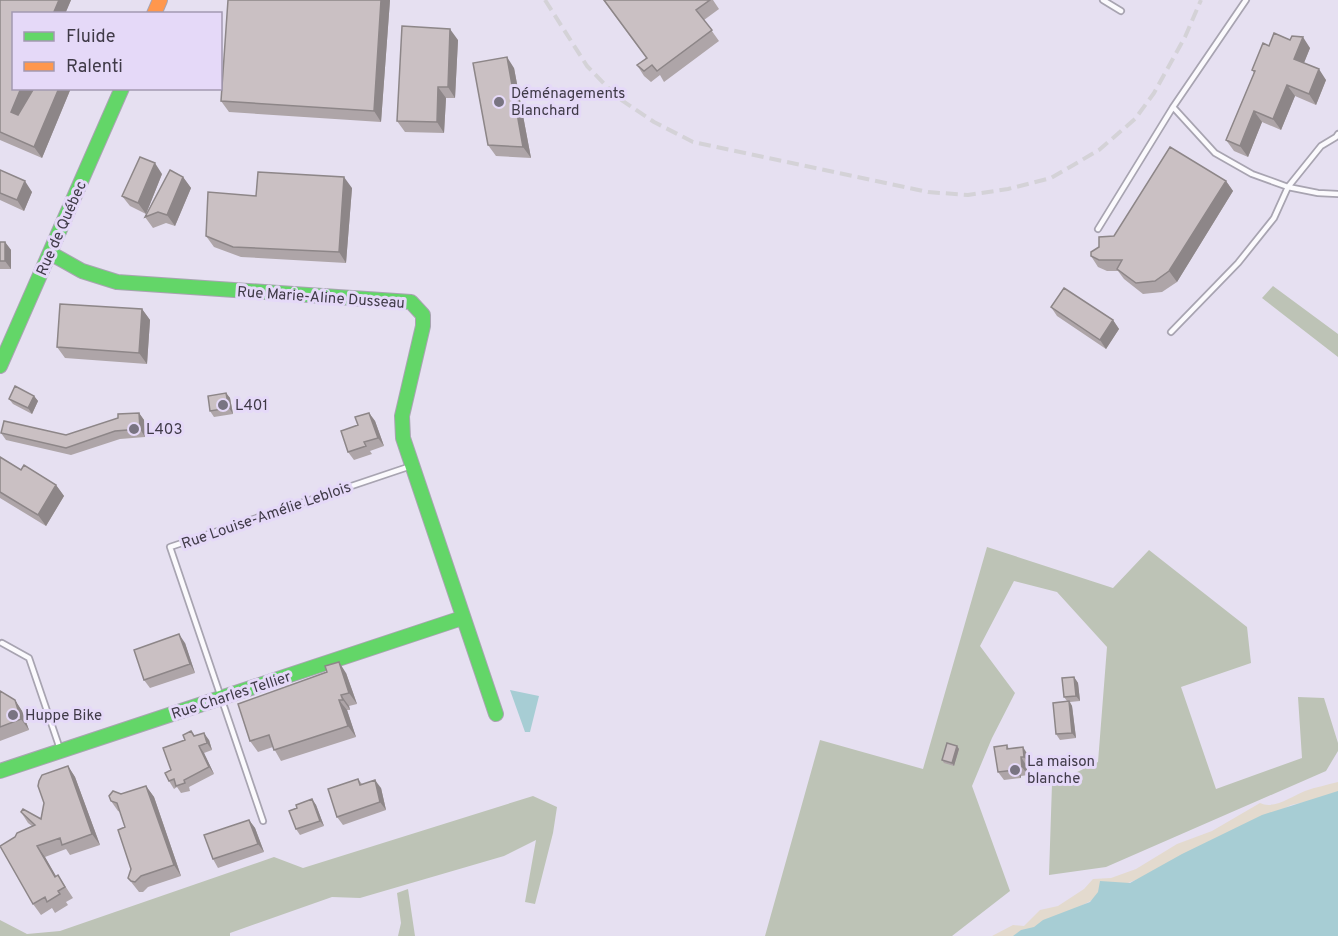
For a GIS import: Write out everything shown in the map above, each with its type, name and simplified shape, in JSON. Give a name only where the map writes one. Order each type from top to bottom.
[{"type":"street","name":"Rue de Québec","points":[[0,366],[121,90]]},
{"type":"street","name":"Rue Marie-Aline Dusseau","points":[[50,254],[82,271],[117,282],[411,302],[423,315],[423,326],[402,416],[403,438],[496,714]]},
{"type":"street","name":"Rue Charles Tellier","points":[[0,771],[462,618]]},
{"type":"lane","points":[[1102,0],[1121,10]]},
{"type":"lane","points":[[1098,229],[1173,107],[1246,0]]},
{"type":"lane","points":[[1173,107],[1215,153],[1252,174],[1288,187],[1338,194]]},
{"type":"lane","points":[[1171,332],[1238,264],[1274,218],[1288,187],[1321,146],[1338,134]]},
{"type":"lane","name":"Rue Louise-Amélie Leblois","points":[[221,698],[170,547],[411,466]]},
{"type":"lane","points":[[3,643],[29,658],[61,751]]},
{"type":"lane","points":[[221,698],[263,821]]},
{"type":"shaded area","points":[[1273,286],[1338,334],[1338,357],[1262,298]]},
{"type":"shaded area","points":[[987,547],[1113,588],[1149,550],[1247,627],[1251,663],[1181,687],[1216,789],[1302,758],[1298,697],[1324,698],[1338,743],[1338,751],[1326,771],[1106,867],[1049,875],[1052,784],[1098,762],[1107,647],[1057,592],[1014,581],[980,646],[1015,693],[992,738],[972,786],[1010,891],[952,936],[765,936],[820,740],[923,769]]},
{"type":"shaded area","points":[[510,690],[539,696],[530,732],[525,732]]},
{"type":"shaded area","points":[[1338,791],[1338,936],[1013,936],[1021,930],[1034,927],[1043,920],[1090,902],[1098,892],[1100,881],[1130,883],[1182,854],[1262,815]]},
{"type":"shaded area","points":[[533,796],[557,807],[553,833],[535,904],[525,902],[536,840],[504,856],[360,898],[332,897],[230,933],[230,936],[0,936],[0,920],[27,934],[60,931],[274,857],[303,868]]},
{"type":"shaded area","points":[[408,889],[415,936],[398,936],[401,923],[397,893]]},
{"type":"sand","points":[[1338,782],[1338,795],[1291,805],[1167,868],[1120,886],[1022,936],[992,936],[1013,925],[1024,926],[1040,910],[1058,906],[1084,889],[1093,879],[1111,878],[1136,869],[1177,844],[1212,831],[1260,803],[1277,804],[1305,791]]},
{"type":"building","points":[[0,0],[59,0],[54,12],[12,12],[12,90],[20,90],[11,112],[18,115],[33,90],[58,90],[34,147],[0,132]]},
{"type":"building","points":[[228,0],[381,0],[374,111],[221,101]]},
{"type":"building","points":[[604,0],[710,0],[696,10],[712,30],[657,71],[652,65],[644,71],[637,65],[647,58]]},
{"type":"building","points":[[402,26],[450,29],[448,87],[438,87],[437,122],[397,121]]},
{"type":"building","points":[[1274,33],[1290,40],[1292,36],[1303,37],[1294,59],[1319,69],[1309,94],[1287,85],[1273,119],[1254,111],[1240,146],[1226,140],[1255,71],[1252,70],[1263,43],[1269,46]]},
{"type":"building","points":[[507,57],[523,147],[488,145],[473,63]]},
{"type":"building","points":[[1170,147],[1226,181],[1169,271],[1155,281],[1136,283],[1117,269],[1122,260],[1099,260],[1091,256],[1091,252],[1099,247],[1099,237],[1114,236]]},
{"type":"building","points":[[140,157],[155,163],[138,203],[122,196]]},
{"type":"building","points":[[0,170],[25,181],[17,200],[0,193]]},
{"type":"building","points":[[170,170],[183,177],[167,215],[158,212],[145,217]]},
{"type":"building","points":[[258,172],[344,177],[339,252],[233,247],[206,236],[208,192],[256,196]]},
{"type":"building","points":[[0,242],[5,242],[5,261],[0,261]]},
{"type":"building","points":[[1064,288],[1113,320],[1100,340],[1051,307]]},
{"type":"building","points":[[60,304],[142,309],[139,353],[57,347]]},
{"type":"building","points":[[15,386],[34,396],[28,408],[9,399]]},
{"type":"building","points":[[226,393],[229,408],[210,411],[208,396]]},
{"type":"building","points":[[139,413],[140,429],[115,431],[66,448],[1,433],[4,421],[66,435],[118,418],[118,414]]},
{"type":"building","points":[[369,413],[378,438],[364,442],[366,446],[348,452],[341,431],[358,425],[355,417]]},
{"type":"building","points":[[0,457],[21,470],[24,465],[56,485],[38,515],[0,492]]},
{"type":"building","points":[[179,634],[190,664],[144,680],[134,650]]},
{"type":"building","points":[[339,662],[349,693],[341,695],[343,700],[339,700],[348,726],[274,750],[269,735],[250,741],[238,704],[327,672],[325,666]]},
{"type":"building","points":[[1074,677],[1076,696],[1064,697],[1062,678]]},
{"type":"building","points":[[0,691],[15,700],[21,719],[0,727]]},
{"type":"building","points":[[1069,701],[1072,733],[1056,734],[1053,703]]},
{"type":"building","points":[[191,731],[194,736],[204,733],[207,743],[199,746],[209,767],[184,780],[185,783],[176,786],[174,779],[169,781],[165,773],[171,770],[163,748],[185,740],[183,735]]},
{"type":"building","points":[[947,743],[957,746],[952,763],[942,760]]},
{"type":"building","points":[[1007,745],[1007,749],[1023,747],[1022,767],[998,772],[994,747]]},
{"type":"building","points":[[68,766],[92,834],[62,845],[60,838],[37,846],[55,877],[58,875],[65,887],[58,891],[60,894],[47,902],[45,897],[33,904],[0,846],[15,837],[17,833],[35,825],[21,812],[23,809],[41,819],[44,803],[38,786],[42,775]]},
{"type":"building","points":[[358,779],[360,785],[375,780],[380,802],[337,817],[328,789]]},
{"type":"building","points":[[146,786],[174,865],[141,876],[135,882],[128,878],[131,869],[118,830],[125,827],[117,803],[111,801],[109,796],[113,791],[121,794]]},
{"type":"building","points":[[312,799],[320,821],[296,829],[289,811],[297,808],[296,805]]},
{"type":"building","points":[[249,820],[258,844],[213,859],[204,835]]},
{"type":"railway","points":[[545,0],[587,66],[617,97],[654,122],[693,142],[928,192],[968,195],[1008,189],[1051,178],[1099,150],[1135,119],[1154,93],[1185,37],[1201,0]]},
{"type":"traffic: fast","points":[[0,366],[121,90]]},
{"type":"traffic: fast","points":[[50,253],[82,271],[117,282],[411,302],[423,315],[423,326],[402,416],[403,438],[496,714]]},
{"type":"traffic: fast","points":[[0,771],[462,618]]},
{"type":"traffic: slow","points":[[155,12],[160,0]]},
{"type":"place","name":"Déménagements Blanchard","points":[[499,102]]},
{"type":"place","name":"L401","points":[[223,405]]},
{"type":"place","name":"L403","points":[[134,429]]},
{"type":"place","name":"Huppe Bike","points":[[13,715]]},
{"type":"place","name":"La maison blanche","points":[[1015,770]]}]
